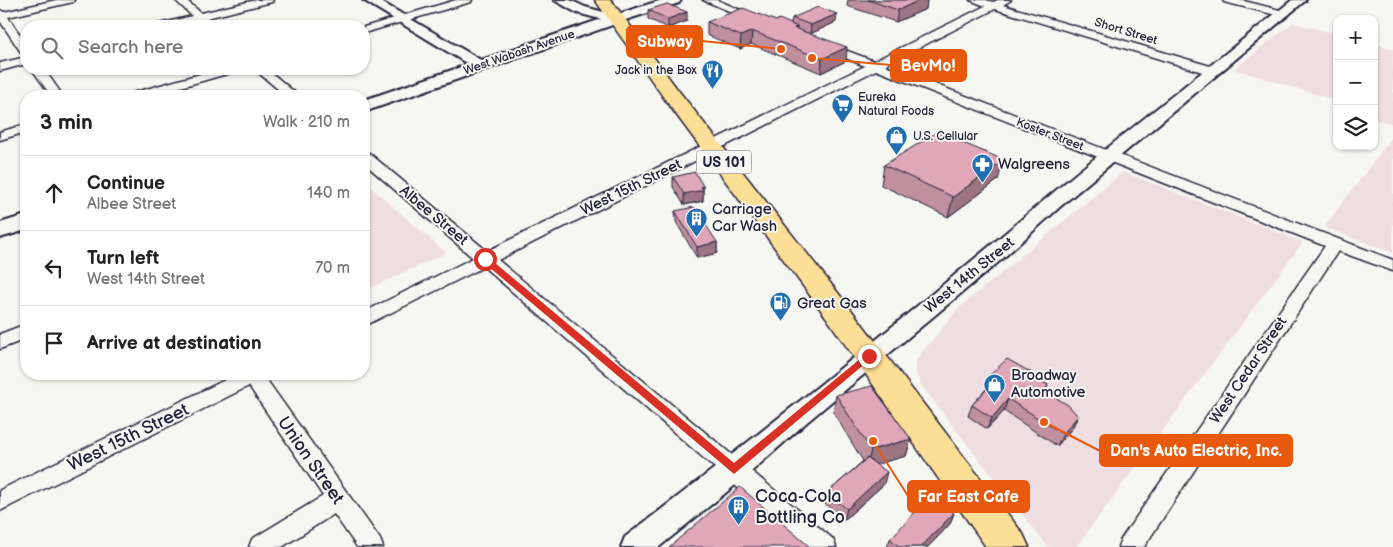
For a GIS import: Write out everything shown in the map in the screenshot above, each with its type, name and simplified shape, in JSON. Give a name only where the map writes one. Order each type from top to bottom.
[{"type":"highway","name":"US 101","points":[[603,0],[1009,547]]},
{"type":"main road","name":"West Wabash Avenue","points":[[370,104],[616,19]]},
{"type":"main road","points":[[0,231],[20,224]]},
{"type":"street","points":[[20,43],[0,15],[69,0]]},
{"type":"street","points":[[180,0],[203,20]]},
{"type":"street","points":[[187,20],[268,0]]},
{"type":"street","points":[[369,0],[481,66]]},
{"type":"street","points":[[370,28],[467,0]]},
{"type":"street","points":[[560,0],[582,10],[616,19]]},
{"type":"street","name":"West Wabash Avenue","points":[[616,19],[675,0]]},
{"type":"street","points":[[708,0],[773,25]]},
{"type":"street","name":"Short Street","points":[[974,0],[1000,3],[1213,72]]},
{"type":"street","points":[[1228,0],[1284,14]]},
{"type":"street","name":"West 14th Street","points":[[636,547],[734,470],[869,356],[994,255],[1055,201],[1300,0]]},
{"type":"street","name":"West 15th Street","points":[[370,317],[1000,3]]},
{"type":"street","name":"Koster Street","points":[[810,40],[1393,266]]},
{"type":"street","points":[[0,68],[20,63]]},
{"type":"street","points":[[42,75],[53,90]]},
{"type":"street","points":[[157,90],[209,75]]},
{"type":"street","points":[[267,75],[286,90]]},
{"type":"street","points":[[0,136],[20,130]]},
{"type":"street","name":"Albee Street","points":[[370,161],[824,547]]},
{"type":"street","name":"West Cedar Street","points":[[1130,547],[1300,292],[1335,243]]},
{"type":"street","points":[[0,342],[20,334]]},
{"type":"street","name":"West 15th Street","points":[[0,501],[241,380]]},
{"type":"street","name":"Union Street","points":[[257,380],[371,547]]},
{"type":"street","points":[[261,547],[338,500]]},
{"type":"shaded area","points":[[1293,23],[1333,33],[1333,100],[1234,69]]},
{"type":"shaded area","points":[[1378,45],[1393,49],[1393,124],[1378,120]]},
{"type":"shaded area","points":[[1393,136],[1393,253],[1324,227]]},
{"type":"shaded area","points":[[1123,172],[1303,242],[1076,547],[1048,547],[920,384],[915,369],[916,360],[958,309]]},
{"type":"shaded area","points":[[370,186],[446,253],[370,288]]},
{"type":"building","points":[[868,0],[920,0],[898,10]]},
{"type":"building","points":[[667,4],[687,12],[668,19],[648,10]]},
{"type":"building","points":[[818,7],[837,14],[811,25],[792,18]]},
{"type":"building","points":[[743,8],[776,21],[779,19],[798,27],[794,28],[847,47],[822,59],[752,31],[741,36],[707,22]]},
{"type":"building","points":[[937,132],[1004,160],[953,197],[884,165]]},
{"type":"building","points":[[695,172],[703,186],[701,187],[703,190],[684,194],[673,177]]},
{"type":"building","points":[[694,207],[717,242],[697,247],[675,211]]},
{"type":"building","points":[[1007,359],[1032,373],[1030,375],[1048,385],[1045,391],[1068,405],[1078,416],[1063,434],[1008,399],[992,418],[972,405],[996,379],[990,375]]},
{"type":"building","points":[[872,386],[911,439],[871,450],[836,395]]},
{"type":"building","points":[[867,458],[887,472],[847,509],[827,493]]},
{"type":"building","points":[[740,487],[810,547],[669,547]]},
{"type":"building","points":[[930,496],[954,513],[921,547],[900,547],[890,539]]},
{"type":"place","name":"Subway","points":[[781,49]]},
{"type":"place","name":"BevMo!","points":[[812,58]]},
{"type":"place","name":"Jack in the Box","points":[[713,89]]},
{"type":"place","name":"Eureka Natural Foods","points":[[842,123]]},
{"type":"place","name":"U.S. Cellular","points":[[897,155]]},
{"type":"place","name":"Walgreens","points":[[982,183]]},
{"type":"place","name":"Carriage Car Wash","points":[[696,237]]},
{"type":"place","name":"Great Gas","points":[[781,322]]},
{"type":"place","name":"Broadway Automotive","points":[[995,403]]},
{"type":"place","name":"Dan's Auto Electric, Inc.","points":[[1044,422]]},
{"type":"place","name":"Far East Cafe","points":[[873,441]]},
{"type":"place","name":"Coca-Cola Bottling Co","points":[[739,525]]},
{"type":"route","points":[[485,259],[734,470],[869,356]]}]
